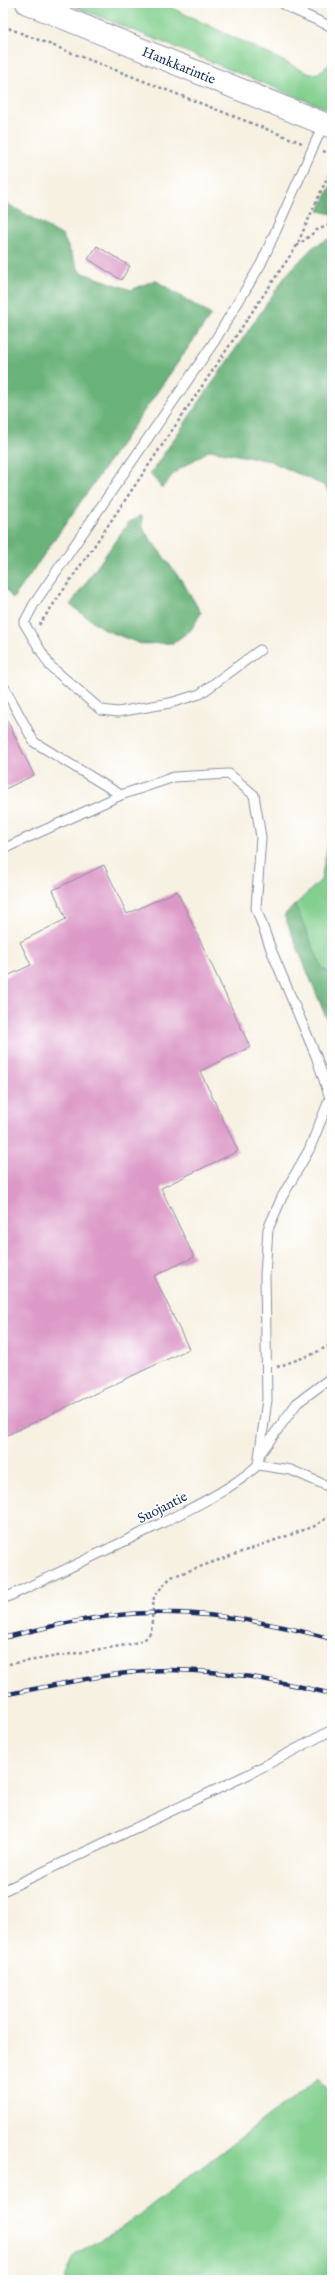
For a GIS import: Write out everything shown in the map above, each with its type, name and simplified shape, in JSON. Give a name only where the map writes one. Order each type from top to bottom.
[{"type":"main road","name":"Hankkarintie","points":[[27,3],[328,125]]},
{"type":"lane","points":[[282,3],[292,10],[332,27]]},
{"type":"lane","points":[[260,650],[200,694],[118,712],[101,710],[50,666],[24,623],[34,604],[214,342],[257,271],[313,147],[328,125]]},
{"type":"lane","points":[[3,686],[34,742],[121,795]]},
{"type":"lane","points":[[3,848],[121,795],[174,777],[229,774],[254,795],[260,837],[256,908],[272,952],[316,1056],[330,1098],[309,1150],[282,1197],[268,1229],[265,1276],[267,1400],[258,1465],[292,1470],[332,1488]]},
{"type":"lane","points":[[260,1454],[297,1403],[332,1377]]},
{"type":"lane","name":"Suojantie","points":[[3,1599],[106,1551],[216,1495],[239,1482],[258,1465]]},
{"type":"lane","points":[[3,1891],[248,1774],[332,1730]]},
{"type":"path","points":[[3,26],[332,154]]},
{"type":"path","points":[[296,247],[317,230],[332,224]]},
{"type":"path","points":[[267,1368],[277,1367],[313,1354],[332,1344]]},
{"type":"path","points":[[3,1665],[132,1644],[144,1639],[151,1632],[154,1596],[171,1577],[315,1526],[332,1514]]},
{"type":"green space","points":[[66,3],[162,3],[310,74],[318,73],[332,62],[332,111]]},
{"type":"green space","points":[[332,183],[332,214],[319,211]]},
{"type":"green space","points":[[3,201],[63,236],[80,272],[131,290],[155,280],[211,315],[13,599],[3,585],[3,499],[5,496]]},
{"type":"green space","points":[[332,237],[332,497],[325,486],[270,461],[210,450],[175,472],[162,488],[150,474],[287,274],[313,247]]},
{"type":"green space","points":[[142,515],[143,529],[184,584],[201,613],[191,630],[173,643],[141,644],[105,630],[70,605],[128,523]]},
{"type":"green space","points":[[332,822],[332,975],[322,968],[295,905],[321,880]]},
{"type":"green space","points":[[295,905],[322,968],[332,975],[332,1032],[284,915]]},
{"type":"green space","points":[[319,2078],[332,2095],[332,2280],[64,2280],[75,2254],[123,2227]]},
{"type":"building","points":[[97,246],[130,266],[121,280],[88,259]]},
{"type":"building","points":[[3,712],[34,775],[3,790]]},
{"type":"building","points":[[104,865],[127,914],[177,891],[250,1047],[200,1071],[238,1151],[161,1188],[194,1257],[154,1276],[189,1349],[3,1437],[3,978],[31,965],[20,942],[66,919],[53,890]]},
{"type":"railway","points":[[3,1638],[94,1618],[131,1614],[172,1613],[242,1619],[332,1639]]},
{"type":"railway","points":[[3,1695],[106,1676],[169,1670],[189,1670],[229,1674],[288,1684],[328,1693]]}]
